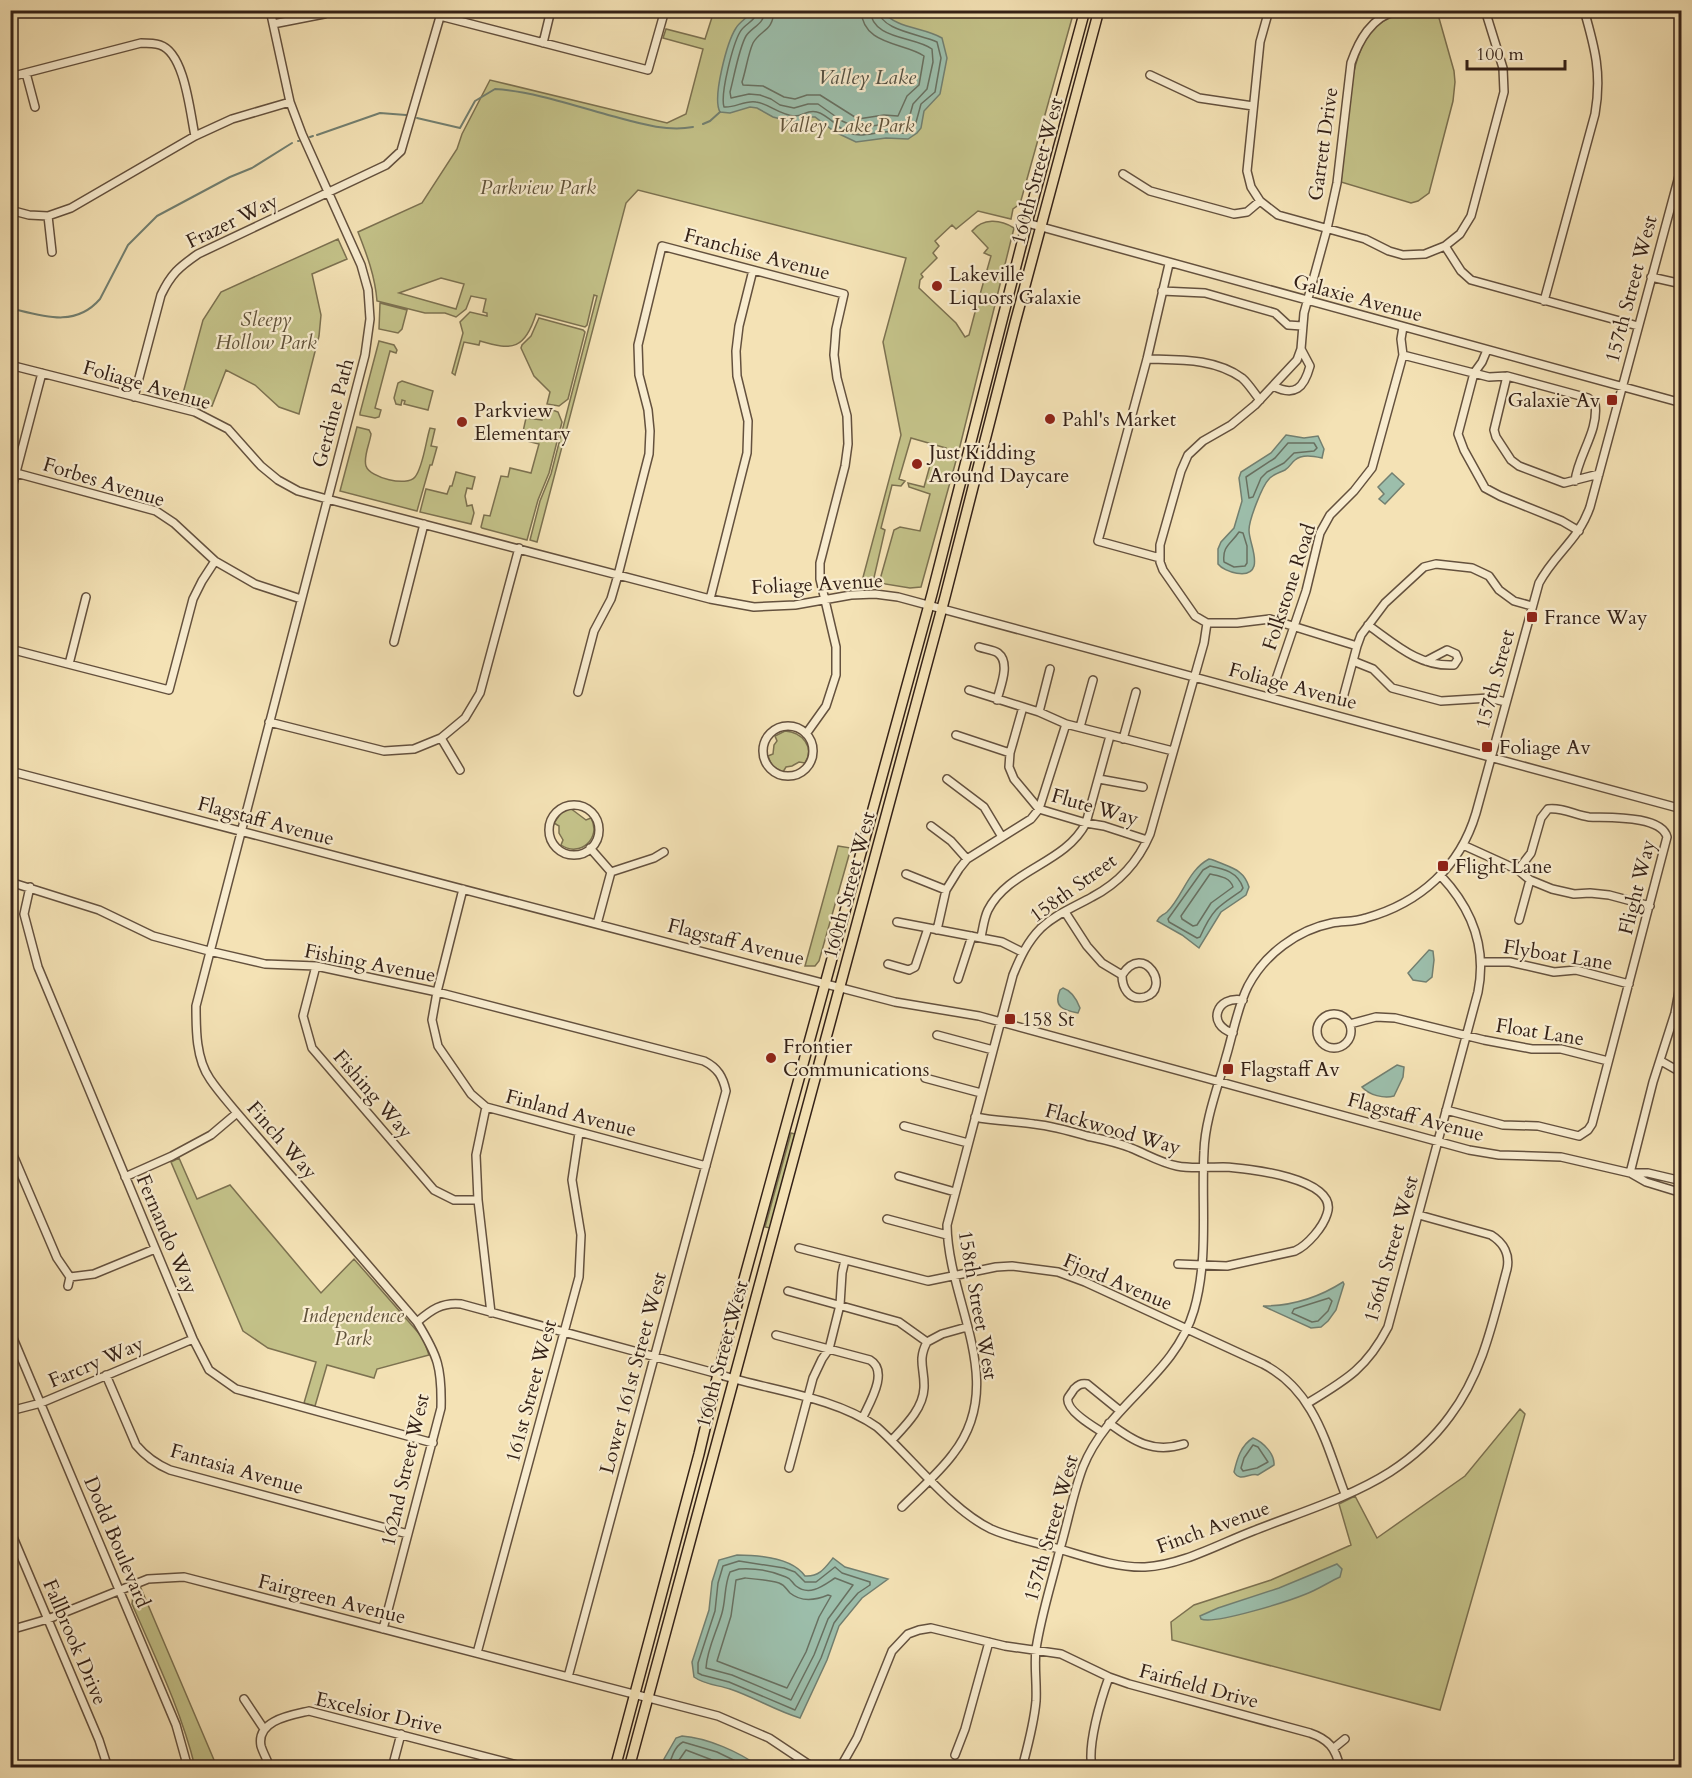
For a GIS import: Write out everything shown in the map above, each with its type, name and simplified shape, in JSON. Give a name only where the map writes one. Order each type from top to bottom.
[{"type":"main road","name":"160th Street West","points":[[615,1767],[699,1454],[718,1374],[929,604],[1085,10]]},
{"type":"main road","name":"160th Street West","points":[[628,1767],[942,608],[1099,10]]},
{"type":"street","name":"Gerdine Path","points":[[240,831],[365,355],[370,319],[368,290],[361,265],[290,102],[270,10]]},
{"type":"street","points":[[273,24],[324,14],[329,10]]},
{"type":"street","points":[[543,43],[551,10]]},
{"type":"street","points":[[441,13],[543,43],[648,70],[665,10]]},
{"type":"street","points":[[1269,10],[1260,42],[1253,105],[1247,171],[1251,187],[1260,201],[1278,215],[1365,239],[1403,255],[1425,254],[1446,246],[1460,234],[1471,216],[1504,92],[1503,68],[1485,10]]},
{"type":"street","name":"Garrett Drive","points":[[1307,301],[1337,183],[1351,63],[1356,47],[1365,33],[1388,12],[1397,10]]},
{"type":"street","points":[[1544,301],[1595,114],[1599,91],[1599,69],[1584,10]]},
{"type":"street","name":"Frazer Way","points":[[134,397],[161,295],[167,281],[177,268],[198,254],[386,165],[401,151],[441,13]]},
{"type":"street","points":[[10,77],[141,43],[160,45],[171,52],[179,64],[195,136]]},
{"type":"street","points":[[26,73],[35,107]]},
{"type":"street","points":[[1150,75],[1199,98],[1253,105]]},
{"type":"street","points":[[10,210],[29,215],[48,216],[71,208],[195,136],[232,119],[290,102]]},
{"type":"street","name":"157th Street West","points":[[1622,387],[1682,165]]},
{"type":"street","points":[[1123,174],[1150,190],[1234,213],[1247,212],[1260,201]]},
{"type":"street","points":[[48,216],[52,252]]},
{"type":"street","name":"Galaxie Avenue","points":[[1027,224],[1682,403]]},
{"type":"street","name":"Franchise Avenue","points":[[618,575],[649,454],[650,431],[639,375],[638,345],[662,246],[844,294],[836,329],[834,355],[837,378],[847,416],[848,444],[845,466],[820,563],[824,599]]},
{"type":"street","points":[[1446,246],[1461,271],[1471,280],[1638,326]]},
{"type":"street","points":[[1160,558],[1098,541],[1147,359],[1169,264]]},
{"type":"street","points":[[710,599],[747,453],[748,421],[737,376],[736,351],[739,326],[753,270]]},
{"type":"street","points":[[1651,277],[1682,284]]},
{"type":"street","points":[[1162,291],[1205,293],[1275,313],[1288,325],[1302,326]]},
{"type":"street","points":[[1307,301],[1302,326],[1301,349],[1297,360],[1260,400],[1231,425],[1203,441],[1188,455],[1181,471],[1160,545],[1160,558],[1163,570],[1195,616],[1207,622],[1237,623],[1270,619],[1358,646]]},
{"type":"street","name":"Folkstone Road","points":[[1270,697],[1306,591],[1320,533],[1330,515],[1354,491],[1372,468],[1403,355],[1401,339],[1403,327]]},
{"type":"street","points":[[1273,386],[1285,393],[1297,390],[1307,379],[1310,366],[1301,349]]},
{"type":"street","points":[[1487,350],[1474,373],[1458,434],[1464,450],[1485,488],[1562,521],[1579,531]]},
{"type":"street","points":[[1403,355],[1474,373],[1507,376],[1588,398],[1595,404],[1597,412],[1575,481]]},
{"type":"street","points":[[1147,359],[1198,362],[1221,366],[1243,379],[1260,400]]},
{"type":"street","name":"Foliage Avenue","points":[[10,365],[195,412],[228,429],[261,466],[278,480],[298,491],[327,500],[710,599],[754,608],[795,606],[824,599],[875,594],[929,604],[1682,809]]},
{"type":"street","points":[[10,495],[42,373]]},
{"type":"street","points":[[1507,376],[1494,430],[1511,460],[1519,466],[1564,483],[1599,474]]},
{"type":"street","name":"157th Street","points":[[1220,1082],[1243,1000],[1248,986],[1261,967],[1288,942],[1319,927],[1362,920],[1412,899],[1442,876],[1463,845],[1473,822],[1539,583],[1545,571],[1579,531],[1590,507],[1622,387]]},
{"type":"street","name":"Forbes Avenue","points":[[16,473],[156,511],[174,522],[215,561],[255,584],[301,599]]},
{"type":"street","points":[[394,642],[424,524]]},
{"type":"street","points":[[269,722],[384,751],[414,749],[441,738],[465,718],[480,693],[519,549]]},
{"type":"street","points":[[10,649],[169,690],[193,599],[215,561]]},
{"type":"street","points":[[1343,698],[1361,635],[1385,603],[1424,567],[1436,564],[1472,568],[1489,576],[1499,590],[1514,601],[1532,606]]},
{"type":"street","points":[[578,692],[594,631],[611,599],[618,575]]},
{"type":"street","points":[[69,664],[86,597]]},
{"type":"street","points":[[806,734],[826,706],[836,675],[836,647],[824,599]]},
{"type":"street","points":[[1193,676],[1204,643],[1207,622]]},
{"type":"street","points":[[1368,625],[1412,657],[1426,661]]},
{"type":"street","points":[[979,647],[998,652],[1004,660],[1005,668],[997,700]]},
{"type":"street","points":[[1353,661],[1373,669],[1392,688],[1441,701],[1489,698],[1506,702]]},
{"type":"street","points":[[1039,712],[1050,669]]},
{"type":"street","name":"158th Street","points":[[1000,1022],[1022,952],[1040,929],[1114,883],[1139,856],[1154,822],[1193,676]]},
{"type":"street","points":[[1080,727],[1093,680]]},
{"type":"street","points":[[969,690],[1039,712],[1066,724],[1173,751]]},
{"type":"street","points":[[1123,739],[1136,692]]},
{"type":"street","name":"Flute Way","points":[[1023,707],[1010,753],[1009,767],[1014,779],[1039,809],[1147,840]]},
{"type":"street","points":[[937,930],[946,890],[967,859],[1031,819],[1039,809],[1066,724]]},
{"type":"street","points":[[791,726],[806,734],[812,742],[813,750],[810,764],[804,770],[795,776],[784,776],[769,767],[763,748],[770,735],[783,727],[791,726]]},
{"type":"street","points":[[956,735],[1010,753]]},
{"type":"street","points":[[981,937],[989,909],[997,897],[1016,881],[1064,850],[1075,840],[1086,823],[1110,736]]},
{"type":"street","points":[[441,738],[460,770]]},
{"type":"street","name":"Flagstaff Avenue","points":[[10,771],[901,1003],[955,1011],[1000,1022],[1483,1153],[1561,1157],[1630,1173],[1648,1173],[1682,1181]]},
{"type":"street","points":[[947,778],[984,807],[1002,837]]},
{"type":"street","points":[[1099,779],[1143,787]]},
{"type":"street","points":[[577,805],[593,814],[598,832],[590,848],[585,852],[573,854],[561,851],[552,843],[549,824],[559,809],[577,805]]},
{"type":"street","name":"Flight Way","points":[[1446,1110],[1508,1126],[1538,1126],[1575,1135],[1586,1133],[1592,1124],[1668,843],[1666,833],[1659,826],[1618,816],[1587,816],[1548,809],[1541,818],[1530,853],[1518,870]]},
{"type":"street","points":[[931,826],[951,841],[967,859]]},
{"type":"street","name":"Finch Way","points":[[240,831],[195,1006],[201,1060],[209,1078],[237,1113],[417,1322]]},
{"type":"street","points":[[1463,845],[1518,870],[1530,880],[1552,889],[1574,894],[1599,893],[1650,906]]},
{"type":"street","points":[[590,848],[611,872]]},
{"type":"street","points":[[611,872],[654,858],[664,852]]},
{"type":"street","points":[[597,924],[611,872]]},
{"type":"street","points":[[906,874],[946,890]]},
{"type":"street","points":[[1438,1141],[1479,986],[1481,962],[1480,947],[1471,918],[1460,898],[1442,876]]},
{"type":"street","points":[[1519,920],[1530,880]]},
{"type":"street","name":"Fishing Avenue","points":[[10,882],[30,886],[99,910],[153,936],[265,964],[316,966],[437,992],[704,1061],[712,1065],[723,1076]]},
{"type":"street","name":"Fernando Way","points":[[30,886],[24,914],[38,967],[193,1339],[209,1370],[236,1389],[433,1443]]},
{"type":"street","name":"Finland Avenue","points":[[463,889],[432,1020],[438,1046],[471,1094],[486,1107],[706,1166]]},
{"type":"street","points":[[1065,912],[1102,963],[1122,975]]},
{"type":"street","points":[[897,922],[1002,942],[1022,952]]},
{"type":"street","points":[[888,964],[909,970],[915,967],[928,928]]},
{"type":"street","points":[[958,979],[972,936]]},
{"type":"street","name":"Flyboat Lane","points":[[1481,962],[1516,962],[1554,972],[1576,970],[1629,984]]},
{"type":"street","points":[[1141,963],[1148,965],[1152,969],[1156,985],[1149,995],[1143,998],[1132,996],[1122,985],[1122,975],[1132,966],[1141,963]]},
{"type":"street","name":"Fishing Way","points":[[316,966],[303,1016],[312,1048],[434,1190],[454,1200],[478,1200]]},
{"type":"street","points":[[1630,1173],[1675,1013],[1682,975]]},
{"type":"street","points":[[1233,1034],[1223,1031],[1217,1022],[1217,1015],[1226,1000],[1233,998],[1243,1000]]},
{"type":"street","points":[[1329,1015],[1341,1015],[1350,1024],[1350,1038],[1341,1047],[1328,1047],[1318,1037],[1319,1023],[1329,1015]]},
{"type":"street","name":"Float Lane","points":[[1350,1024],[1376,1017],[1395,1017],[1466,1036],[1532,1049],[1561,1049],[1608,1061]]},
{"type":"street","name":"158th Street West","points":[[902,1506],[953,1455],[974,1413],[977,1396],[977,1368],[954,1275],[947,1235],[948,1215],[1000,1022]]},
{"type":"street","points":[[937,1035],[993,1050]]},
{"type":"street","points":[[1660,1061],[1682,1073]]},
{"type":"street","name":"Lower 161st Street West","points":[[568,1677],[726,1091],[723,1076]]},
{"type":"street","points":[[925,1077],[981,1094]]},
{"type":"street","name":"157th Street West","points":[[1022,1767],[1035,1711],[1036,1650],[1040,1627],[1083,1467],[1102,1432],[1119,1410],[1161,1369],[1170,1357],[1186,1329],[1200,1288],[1203,1266],[1206,1136],[1220,1082]]},
{"type":"street","points":[[486,1107],[476,1155],[478,1200],[491,1313]]},
{"type":"street","points":[[125,1177],[212,1135],[237,1113]]},
{"type":"street","name":"Flackwood Way","points":[[975,1117],[1037,1124],[1067,1131],[1129,1147],[1175,1166],[1262,1171],[1310,1185],[1322,1192],[1329,1202],[1325,1220],[1304,1247],[1266,1259],[1227,1266],[1203,1266]]},
{"type":"street","points":[[904,1126],[968,1143]]},
{"type":"street","name":"161st Street West","points":[[477,1653],[579,1277],[581,1235],[572,1180],[579,1133]]},
{"type":"street","name":"156th Street West","points":[[1308,1403],[1353,1374],[1368,1360],[1379,1345],[1392,1315],[1438,1141]]},
{"type":"street","points":[[10,1148],[57,1258],[70,1277],[68,1286]]},
{"type":"street","name":"Flagstaff Avenue","points":[[1630,1173],[1646,1182],[1682,1193]]},
{"type":"street","points":[[899,1176],[955,1192]]},
{"type":"street","name":"Finch Avenue","points":[[417,1322],[431,1310],[445,1304],[461,1304],[835,1406],[863,1417],[892,1440],[968,1515],[982,1524],[1009,1536],[1119,1565],[1138,1567],[1166,1564],[1346,1494],[1399,1466],[1428,1442],[1450,1416],[1483,1358],[1507,1269],[1506,1252],[1497,1238],[1486,1233],[1419,1215]]},
{"type":"street","points":[[887,1219],[947,1235]]},
{"type":"street","name":"Fjord Avenue","points":[[799,1248],[928,1281],[981,1269],[1012,1266],[1058,1272],[1085,1282],[1273,1369],[1295,1387],[1308,1403],[1346,1494]]},
{"type":"street","points":[[70,1277],[94,1274],[155,1249]]},
{"type":"street","points":[[789,1468],[813,1378],[829,1349],[840,1305],[840,1283],[845,1260]]},
{"type":"street","points":[[1178,1264],[1203,1266]]},
{"type":"street","points":[[788,1291],[899,1322],[927,1341]]},
{"type":"street","name":"162nd Street West","points":[[382,1629],[441,1408],[442,1377],[433,1348],[417,1322]]},
{"type":"street","points":[[892,1440],[911,1419],[922,1397],[924,1384],[921,1358],[927,1341],[942,1334],[967,1328]]},
{"type":"street","name":"Dodd Boulevard","points":[[10,1331],[176,1725],[188,1767]]},
{"type":"street","points":[[776,1335],[877,1363],[878,1377],[863,1417]]},
{"type":"street","name":"Farcry Way","points":[[10,1411],[40,1403],[193,1339]]},
{"type":"street","name":"Fantasia Avenue","points":[[106,1376],[136,1445],[154,1462],[170,1470],[408,1534]]},
{"type":"street","points":[[1102,1432],[1075,1412],[1068,1402],[1071,1393],[1077,1386],[1087,1384],[1119,1410]]},
{"type":"street","points":[[1109,1423],[1132,1440],[1146,1446],[1169,1448],[1184,1444]]},
{"type":"street","name":"Fallbrook Drive","points":[[10,1530],[108,1767]]},
{"type":"street","name":"Fairgreen Avenue","points":[[10,1630],[48,1619],[148,1579],[184,1577],[718,1716],[781,1745],[814,1767]]},
{"type":"street","points":[[840,1767],[856,1738],[892,1651],[904,1637],[931,1628],[989,1642],[1036,1650]]},
{"type":"street","points":[[955,1755],[965,1729],[989,1642]]},
{"type":"street","name":"Fairfield Drive","points":[[1036,1650],[1061,1654],[1109,1677],[1310,1733],[1326,1740],[1334,1748]]},
{"type":"street","points":[[1092,1767],[1090,1754],[1098,1714],[1109,1677]]},
{"type":"street","points":[[244,1699],[264,1729],[261,1746],[270,1767]]},
{"type":"street","name":"Excelsior Drive","points":[[264,1729],[269,1724],[309,1711],[529,1767]]},
{"type":"street","points":[[392,1767],[401,1734]]},
{"type":"street","points":[[1340,1767],[1334,1748],[1345,1739]]},
{"type":"green space","points":[[714,11],[1074,11],[1020,204],[1013,209],[1011,219],[978,211],[956,229],[952,225],[935,241],[939,246],[933,253],[937,258],[921,274],[923,277],[919,288],[956,323],[965,337],[969,335],[978,301],[973,298],[979,298],[991,256],[984,253],[988,248],[972,231],[981,224],[992,221],[1014,228],[959,450],[921,587],[910,588],[879,583],[894,530],[900,527],[920,531],[930,494],[909,487],[908,483],[924,487],[934,451],[944,454],[946,448],[911,438],[899,479],[905,481],[901,486],[892,485],[881,528],[885,530],[873,582],[862,581],[901,435],[883,342],[906,258],[638,190],[626,203],[537,542],[530,540],[540,501],[551,474],[597,296],[594,295],[585,327],[536,314],[527,334],[522,341],[516,344],[501,346],[480,341],[479,345],[464,342],[455,375],[452,373],[463,333],[460,322],[470,312],[487,316],[487,313],[483,312],[486,299],[471,296],[466,309],[456,317],[445,313],[425,313],[377,301],[372,274],[358,232],[422,203],[457,149],[462,134],[490,80],[667,123],[686,114],[703,49],[663,38],[666,29],[705,39]],"holes":[[[441,278],[464,284],[456,309],[399,293]]]},
{"type":"green space","points":[[1412,11],[1437,11],[1455,82],[1453,101],[1429,193],[1411,203],[1341,182],[1349,100],[1358,57],[1365,40],[1379,24]]},
{"type":"green space","name":"Sleepy Hollow Park","points":[[338,239],[347,259],[312,274],[321,315],[319,336],[299,414],[279,407],[255,385],[226,370],[212,406],[182,397],[203,320],[221,292]]},
{"type":"green space","points":[[380,303],[407,310],[402,329],[398,333],[379,329]]},
{"type":"green space","points":[[539,318],[585,332],[568,399],[559,406],[547,404],[550,392],[534,376],[521,348],[531,336]]},
{"type":"green space","points":[[379,341],[394,345],[397,350],[396,353],[390,351],[375,408],[381,410],[379,417],[375,418],[360,415],[360,413]]},
{"type":"green space","points":[[402,381],[433,391],[428,410],[404,404],[405,401],[402,400],[401,405],[396,404],[394,398],[398,383]]},
{"type":"green space","points":[[550,409],[558,412],[562,422],[549,473],[538,500],[527,540],[482,528],[484,515],[490,516],[501,476],[508,477],[510,468],[531,473],[539,444],[527,441],[522,436],[526,418],[542,420],[545,412]]},
{"type":"green space","points":[[357,427],[369,430],[371,434],[365,458],[366,466],[374,474],[397,481],[411,480],[418,473],[430,428],[435,429],[431,446],[437,447],[417,511],[340,491]]},
{"type":"green space","points":[[456,472],[475,477],[472,489],[467,488],[465,496],[467,506],[472,505],[474,513],[471,524],[420,512],[426,489],[447,494]]},
{"type":"green space","points":[[785,731],[797,734],[805,741],[808,746],[808,757],[805,763],[799,762],[786,767],[783,772],[772,766],[768,756],[773,754],[777,741],[775,736]]},
{"type":"green space","points":[[570,808],[586,820],[591,818],[594,825],[591,839],[587,844],[575,849],[561,845],[563,840],[559,833],[559,826],[554,823],[561,813]]},
{"type":"green space","points":[[838,846],[851,848],[819,961],[815,966],[805,966]]},
{"type":"green space","points":[[791,1133],[795,1134],[770,1228],[765,1227]]},
{"type":"green space","name":"Independence Park","points":[[179,1158],[197,1199],[230,1185],[321,1293],[354,1259],[423,1338],[429,1355],[377,1369],[374,1378],[327,1365],[315,1406],[304,1403],[316,1362],[268,1348],[243,1331],[171,1162]]},
{"type":"green space","points":[[1520,1409],[1525,1414],[1440,1710],[1172,1640],[1171,1622],[1194,1605],[1271,1580],[1351,1545],[1339,1504],[1355,1496],[1377,1538],[1465,1476]]},
{"type":"green space","points":[[140,1586],[217,1767],[195,1767],[175,1704],[132,1604],[133,1594]]},
{"type":"water","name":"Valley Lake","points":[[752,11],[882,11],[903,25],[942,38],[947,58],[940,94],[924,111],[921,128],[908,139],[886,138],[856,142],[835,132],[815,117],[802,122],[792,122],[750,107],[730,113],[720,112],[719,83],[732,35]]},
{"type":"water","points":[[1286,435],[1304,438],[1318,436],[1324,449],[1322,458],[1301,457],[1287,469],[1269,479],[1253,511],[1250,525],[1249,534],[1254,566],[1248,573],[1242,574],[1226,570],[1218,564],[1218,549],[1221,542],[1234,528],[1242,501],[1239,478],[1241,472],[1271,453]]},
{"type":"water","points":[[1392,473],[1404,484],[1385,504],[1379,499],[1384,494],[1378,487]]},
{"type":"water","points":[[1209,859],[1237,870],[1247,881],[1249,887],[1246,895],[1221,912],[1199,948],[1157,921],[1173,906],[1196,870]]},
{"type":"water","points":[[1429,950],[1433,951],[1434,960],[1432,977],[1426,982],[1413,980],[1408,973]]},
{"type":"water","points":[[1063,988],[1076,999],[1080,1008],[1078,1013],[1068,1011],[1059,1004],[1058,996]]},
{"type":"water","points":[[1397,1065],[1404,1067],[1403,1077],[1394,1096],[1377,1096],[1362,1087]]},
{"type":"water","points":[[1343,1282],[1336,1310],[1321,1327],[1311,1328],[1263,1306],[1304,1300]]},
{"type":"water","points":[[1253,1438],[1268,1449],[1273,1457],[1274,1465],[1258,1475],[1239,1477],[1234,1472],[1238,1457],[1245,1444]]},
{"type":"water","points":[[737,1555],[784,1561],[805,1576],[818,1573],[833,1558],[845,1567],[888,1579],[862,1598],[839,1626],[827,1660],[800,1718],[739,1692],[694,1677],[692,1662],[709,1610],[712,1582],[719,1560]]},
{"type":"water","points":[[1337,1564],[1342,1569],[1340,1577],[1310,1592],[1235,1616],[1201,1619],[1200,1616],[1218,1608],[1279,1588]]},
{"type":"water","points":[[682,1736],[723,1747],[760,1767],[663,1767],[664,1759],[676,1738]]},
{"type":"waterway","points":[[417,118],[460,128],[475,101],[495,89],[538,96],[652,126],[693,127]]},
{"type":"waterway","points":[[703,124],[720,112]]},
{"type":"waterway","points":[[317,135],[380,113],[406,115]]},
{"type":"waterway","points":[[10,308],[46,316],[69,317],[80,314],[100,299],[128,245],[157,216],[230,177],[252,168],[292,143]]},
{"type":"place","name":"Lakeville Liquors Galaxie","points":[[937,286]]},
{"type":"place","name":"Galaxie Av","points":[[1612,400]]},
{"type":"place","name":"Pahl's Market","points":[[1050,419]]},
{"type":"place","name":"Parkview Elementary","points":[[462,422]]},
{"type":"place","name":"Just Kidding Around Daycare","points":[[917,464]]},
{"type":"place","name":"France Way","points":[[1532,617]]},
{"type":"place","name":"Foliage Av","points":[[1487,747]]},
{"type":"place","name":"Flight Lane","points":[[1443,866]]},
{"type":"place","name":"158 St","points":[[1010,1019]]},
{"type":"place","name":"Frontier Communications","points":[[771,1058]]},
{"type":"place","name":"Flagstaff Av","points":[[1228,1069]]},
{"type":"park label","name":"Valley Lake Park","points":[[846,125]]},
{"type":"park label","name":"Parkview Park","points":[[538,187]]}]
